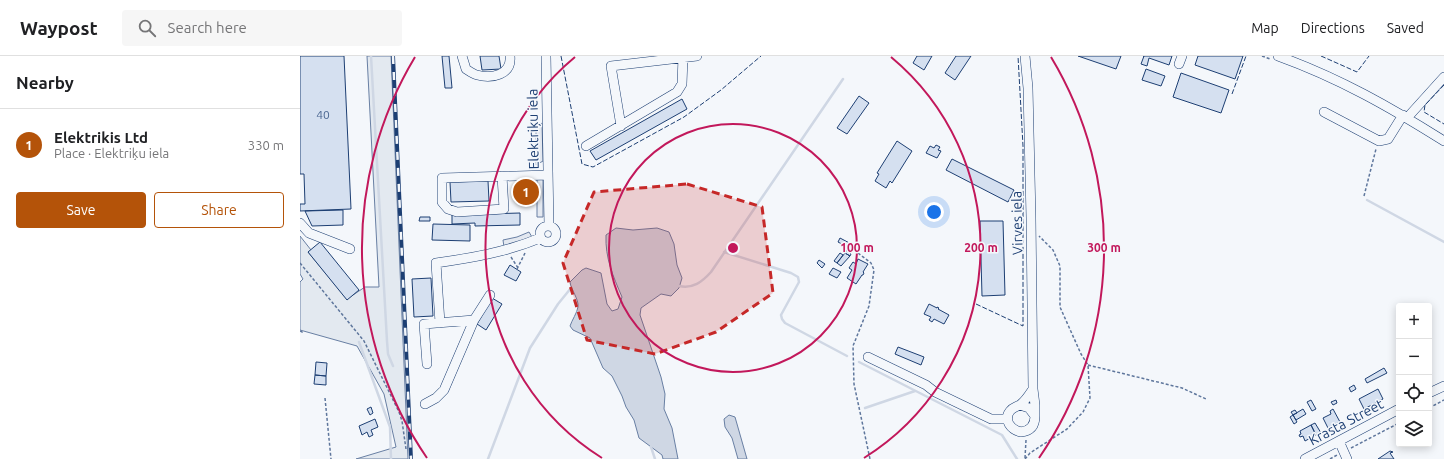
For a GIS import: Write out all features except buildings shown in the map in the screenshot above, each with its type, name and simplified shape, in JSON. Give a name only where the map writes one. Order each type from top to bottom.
[{"type":"street","points":[[462,56],[466,69],[476,75],[489,77],[501,75],[506,72],[510,61],[510,56]]},
{"type":"street","name":"Elektriķu iela","points":[[440,323],[436,263],[470,258],[501,251],[540,238],[547,242],[555,239],[555,230],[549,226],[546,56]]},
{"type":"street","points":[[621,126],[611,66],[696,56]]},
{"type":"street","name":"Virves iela","points":[[1025,56],[1028,88],[1033,389],[1035,416]]},
{"type":"street","points":[[1278,56],[1304,60],[1348,84],[1444,141]]},
{"type":"street","points":[[586,146],[677,92],[682,84],[684,58]]},
{"type":"street","points":[[1324,112],[1379,141],[1388,139],[1405,117],[1444,77]]},
{"type":"street","points":[[502,176],[504,209],[457,212],[448,209],[442,202],[442,178],[502,176],[548,175]]},
{"type":"street","points":[[300,223],[309,233],[350,249]]},
{"type":"street","points":[[540,238],[539,235],[541,229],[549,226]]},
{"type":"street","points":[[425,404],[436,398],[444,390],[474,320],[490,295]]},
{"type":"street","points":[[426,364],[424,324],[474,320]]},
{"type":"street","points":[[868,357],[991,419],[1008,419]]},
{"type":"street","points":[[1432,392],[1444,386]]},
{"type":"street","points":[[1020,405],[1029,408],[1035,416],[1033,426],[1026,432],[1020,432],[1012,428],[1008,419],[1011,410],[1020,405],[1033,389]]},
{"type":"street","name":"Krasta Street","points":[[1305,459],[1396,411]]},
{"type":"street","points":[[1339,441],[1347,459]]},
{"type":"path","points":[[1364,196],[1379,141]]},
{"type":"path","points":[[1025,458],[1067,429],[1083,412],[1090,398],[1088,365],[1081,354],[1060,307],[1060,266],[1053,250],[1031,227]]},
{"type":"path","points":[[511,256],[517,268],[525,254]]},
{"type":"path","points":[[300,263],[364,341],[399,412],[406,449]]},
{"type":"path","points":[[300,331],[304,333]]},
{"type":"path","points":[[1088,365],[1182,388],[1206,399]]},
{"type":"path","points":[[325,398],[331,459]]},
{"type":"path","points":[[1432,406],[1444,400]]},
{"type":"path","points":[[1352,447],[1396,425]]},
{"type":"path","points":[[1025,458],[1027,442],[1026,432]]},
{"type":"highlighted area","points":[[687,184],[762,207],[773,293],[716,332],[655,354],[587,340],[563,263],[594,192]]},
{"type":"shaded area","points":[[367,56],[391,56],[408,459],[356,459],[396,447],[384,394],[357,346],[300,330],[300,282],[303,279],[300,274],[300,236],[311,250],[308,252],[347,299],[365,287],[379,287]]},
{"type":"shaded area","points":[[542,123],[543,161],[536,165],[536,128]]},
{"type":"shaded area","points":[[537,179],[543,179],[543,217],[537,217]]},
{"type":"shaded area","points":[[616,228],[633,230],[657,228],[669,232],[674,244],[677,265],[682,278],[679,288],[671,296],[661,294],[641,308],[640,315],[661,377],[665,394],[664,409],[672,428],[678,459],[663,459],[662,455],[639,438],[634,420],[626,407],[612,376],[603,368],[590,338],[573,330],[570,326],[577,312],[578,304],[570,282],[586,268],[601,273],[607,304],[612,311],[618,309],[622,297],[610,267],[606,243],[606,235]]},
{"type":"shaded area","points":[[529,232],[532,237],[504,247],[503,240],[517,237]]},
{"type":"shaded area","points":[[729,415],[735,417],[747,459],[738,459],[732,438],[725,427],[724,419]]},
{"type":"waterway","points":[[371,56],[387,341],[388,354],[393,366]]},
{"type":"waterway","points":[[679,286],[693,286],[704,279],[711,272],[843,79]]},
{"type":"waterway","points":[[1367,200],[1444,242]]},
{"type":"waterway","points":[[724,252],[791,273],[798,277],[799,282],[781,315],[782,319],[785,323],[847,356]]},
{"type":"waterway","points":[[488,459],[530,348],[558,304],[571,288]]},
{"type":"waterway","points":[[359,342],[390,427],[391,459]]},
{"type":"waterway","points":[[859,362],[1002,435],[1017,459]]},
{"type":"waterway","points":[[865,408],[915,391]]},
{"type":"waterway","points":[[651,447],[655,459]]},
{"type":"railway","points":[[393,56],[411,459]]},
{"type":"fence","points":[[561,56],[582,164],[593,167],[684,117],[721,90],[761,56]]},
{"type":"fence","points":[[976,304],[1023,326],[1023,146],[1018,56]]},
{"type":"fence","points":[[1232,94],[1246,56]]},
{"type":"fence","points":[[1321,56],[1357,72],[1369,56]]},
{"type":"fence","points":[[1444,85],[1425,105],[1424,112],[1444,124]]},
{"type":"place","name":"Elektrikis Ltd","points":[[526,192]]}]
